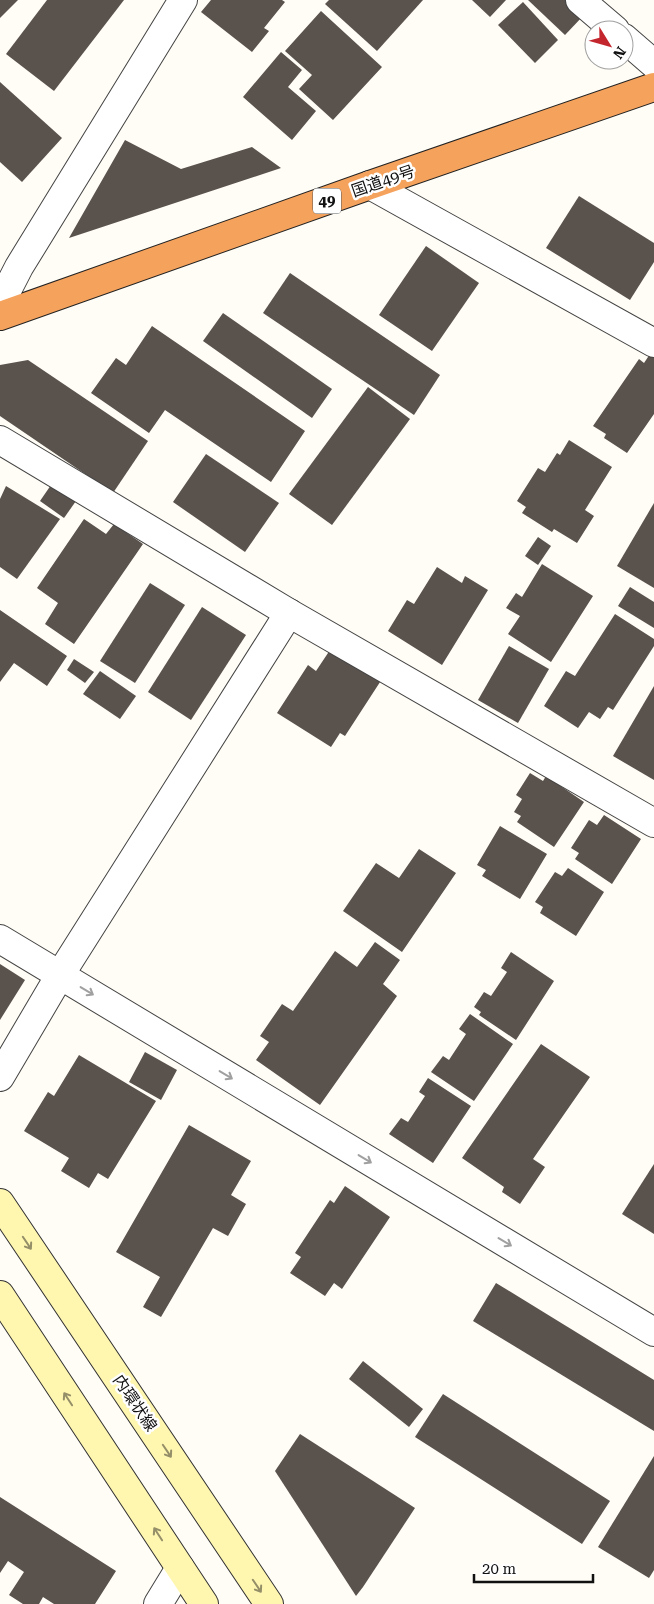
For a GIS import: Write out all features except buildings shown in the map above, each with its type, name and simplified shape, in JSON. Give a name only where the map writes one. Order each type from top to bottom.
[{"type":"highway","name":"国道49号","points":[[0,316],[654,87]]},
{"type":"street","points":[[0,304],[19,267],[183,0]]},
{"type":"street","points":[[580,0],[603,20]]},
{"type":"street","points":[[634,47],[654,64]]},
{"type":"street","points":[[370,185],[654,343]]},
{"type":"street","points":[[0,440],[289,613],[654,823]]},
{"type":"street","points":[[0,1077],[60,975],[289,613]]},
{"type":"street","points":[[0,939],[654,1332]]},
{"type":"street","name":"内環状線","points":[[0,1203],[270,1604]]},
{"type":"street","points":[[0,1295],[204,1604]]},
{"type":"street","points":[[158,1604],[180,1568]]}]
